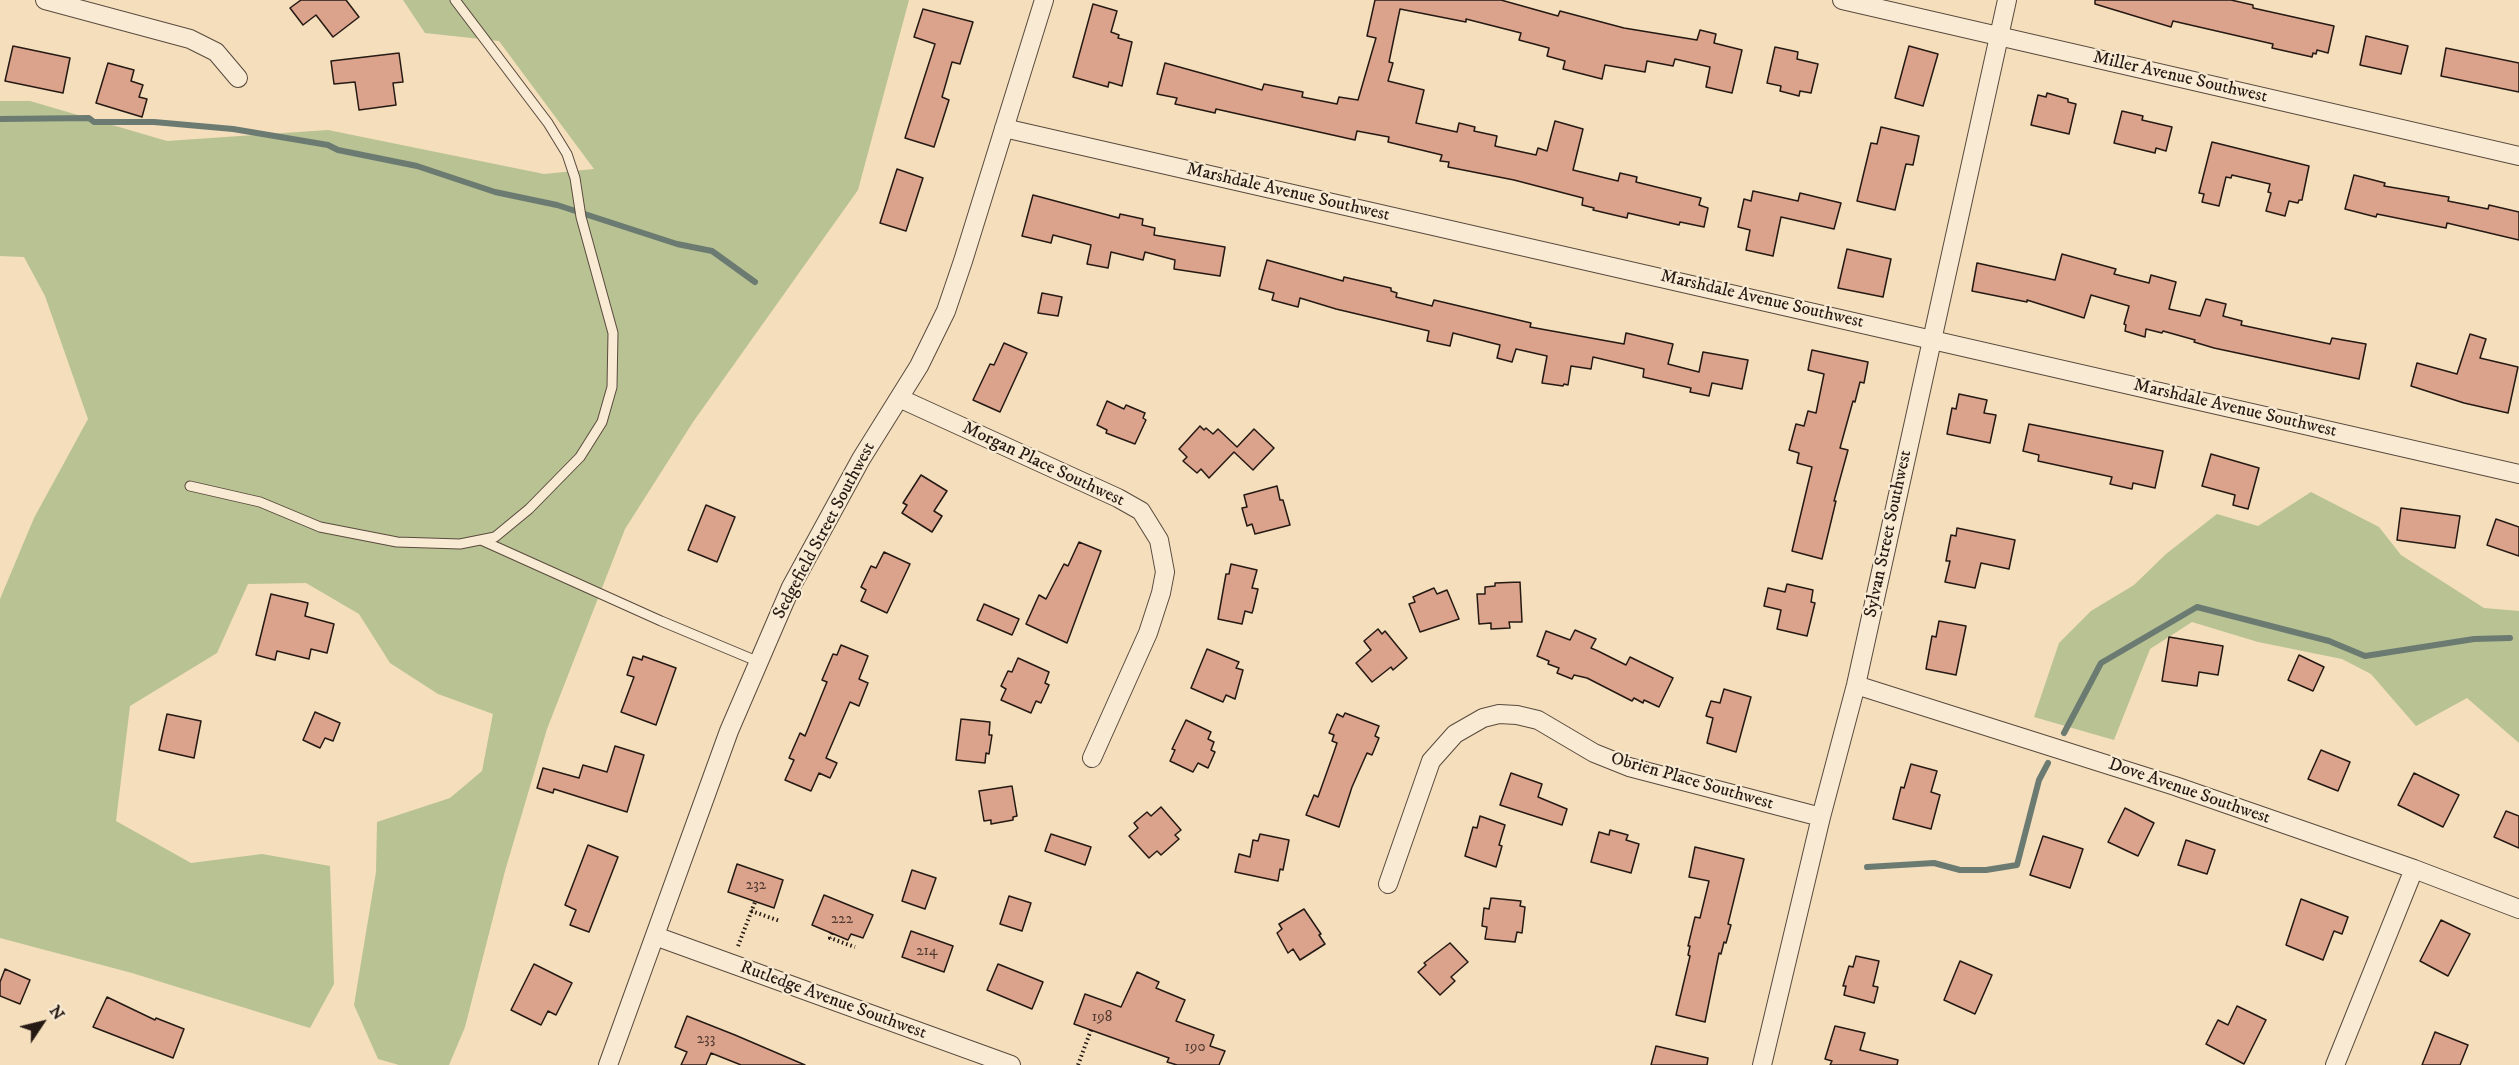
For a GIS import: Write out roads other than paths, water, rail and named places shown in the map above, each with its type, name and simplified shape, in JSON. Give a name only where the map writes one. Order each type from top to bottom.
[{"type":"street","points":[[45,0],[190,39],[216,52],[238,78]]},
{"type":"street","name":"Sedgefield Street Southwest","points":[[608,1065],[729,731],[791,587],[861,459],[919,366],[946,311],[1044,0]]},
{"type":"street","name":"Miller Avenue Southwest","points":[[1842,0],[2519,156]]},
{"type":"street","name":"Sylvan Street Southwest","points":[[1762,1065],[1821,817],[1856,685],[2007,0]]},
{"type":"street","name":"Marshdale Avenue Southwest","points":[[1004,128],[2519,474]]},
{"type":"street","name":"Morgan Place Southwest","points":[[899,398],[1118,498],[1140,512],[1159,540],[1165,572],[1161,592],[1148,633],[1092,758]]},
{"type":"street","name":"Dove Avenue Southwest","points":[[1856,685],[2175,786],[2414,869],[2519,909]]},
{"type":"street","name":"Obrien Place Southwest","points":[[1388,884],[1431,761],[1455,734],[1484,718],[1499,714],[1517,714],[1538,720],[1594,753],[1629,767],[1821,817]]},
{"type":"street","points":[[2335,1065],[2414,869]]},
{"type":"street","name":"Rutledge Avenue Southwest","points":[[655,936],[1011,1065]]},
{"type":"lane","points":[[190,486],[260,502],[320,527],[398,542],[460,544],[495,537],[529,509],[580,457],[602,422],[612,387],[613,333],[581,217],[575,178],[567,154],[548,123],[455,0]]},
{"type":"lane","points":[[481,540],[759,662]]},
{"type":"waterway","points":[[0,119],[89,118],[94,122],[154,122],[233,129],[328,145],[338,150],[417,166],[495,192],[557,205],[677,244],[712,251],[755,282]]},
{"type":"waterway","points":[[2064,733],[2101,663],[2197,607],[2329,641],[2365,656],[2474,639],[2510,638]]},
{"type":"waterway","points":[[1867,867],[1934,863],[1960,870],[1986,870],[2017,865],[2039,780],[2048,763]]}]
